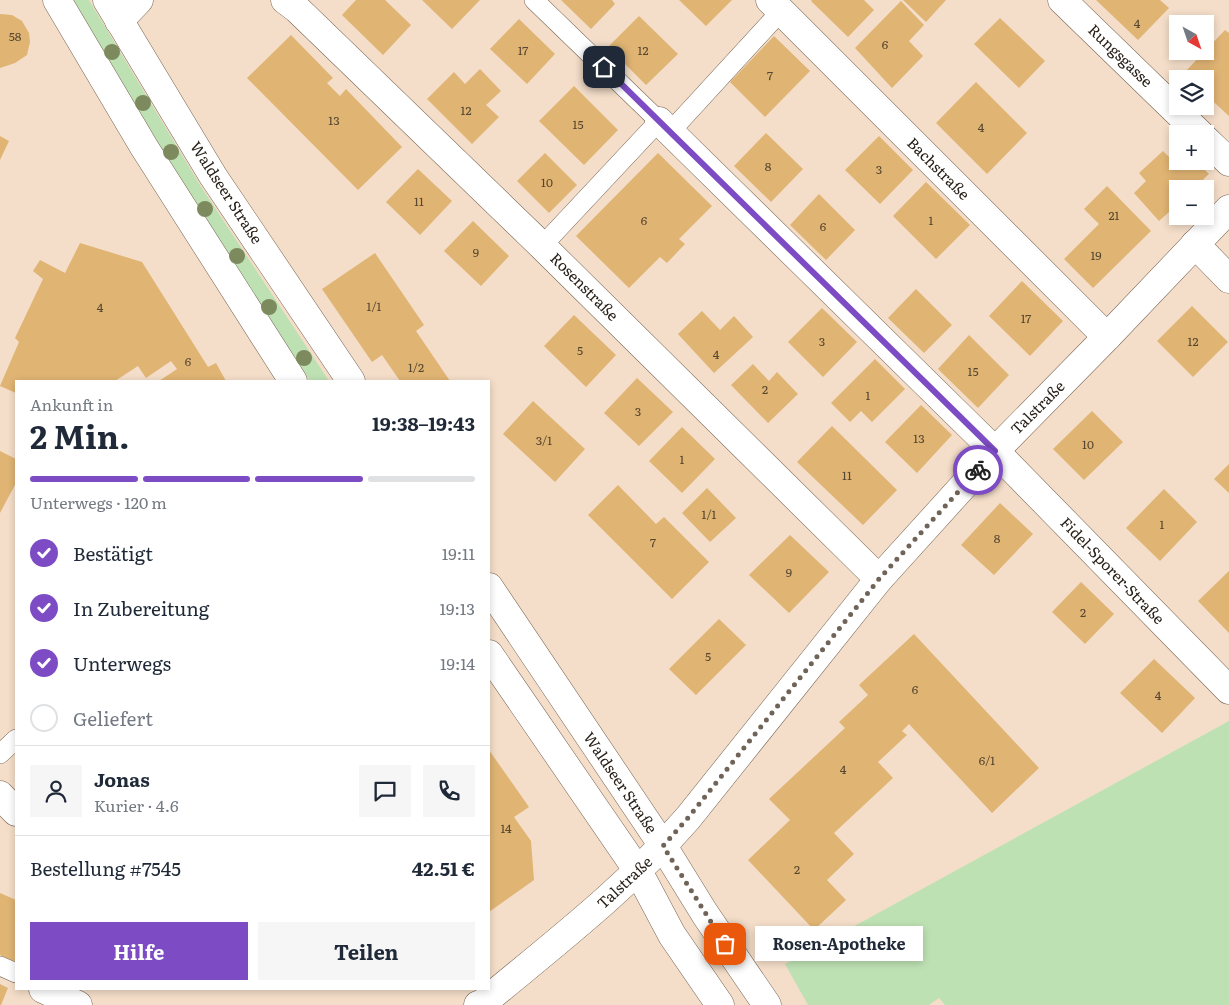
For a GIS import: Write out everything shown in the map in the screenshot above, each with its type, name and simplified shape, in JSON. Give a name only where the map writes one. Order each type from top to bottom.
[{"type":"street","points":[[57,0],[144,147],[292,380]]},
{"type":"street","points":[[113,10],[139,0]]},
{"type":"street","name":"Rosenstraße","points":[[285,0],[297,9],[542,246],[879,579]]},
{"type":"street","name":"Rungsgasse","points":[[1062,0],[1191,125]]},
{"type":"street","name":"Bachstraße","points":[[775,5],[1107,337]]},
{"type":"street","name":"Waldseer Straße","points":[[113,10],[213,176],[350,380]]},
{"type":"street","name":"Fidel-Sporer-Straße","points":[[665,127],[995,451],[1229,690]]},
{"type":"street","points":[[1214,148],[1229,162]]},
{"type":"street","name":"Talstraße","points":[[483,1004],[582,922],[638,872],[663,846],[688,818],[879,579],[995,451],[1229,209]]},
{"type":"street","points":[[1195,244],[1229,279]]},
{"type":"street","name":"Waldseer Straße","points":[[490,588],[767,1005]]},
{"type":"street","points":[[490,655],[638,872],[672,935],[720,1005]]},
{"type":"street","points":[[0,795],[15,811]]},
{"type":"street","points":[[37,1005],[43,990]]},
{"type":"street","points":[[45,990],[78,1005]]},
{"type":"lane","points":[[534,0],[665,127]]},
{"type":"lane","points":[[542,246],[588,197],[665,127],[775,5]]},
{"type":"lane","points":[[0,754],[15,740]]},
{"type":"lane","points":[[0,966],[15,973]]},
{"type":"green space","points":[[72,0],[89,0],[200,185],[328,380],[309,380],[185,190]]},
{"type":"green space","points":[[1229,721],[1229,1005],[945,1005],[939,998],[929,1005],[808,1005],[785,964]]},
{"type":"building","points":[[356,0],[385,0],[411,25],[383,55],[342,15]]},
{"type":"building","points":[[422,0],[480,0],[452,29]]},
{"type":"building","points":[[561,0],[612,0],[615,4],[591,29]]},
{"type":"building","points":[[679,0],[732,0],[706,26]]},
{"type":"building","points":[[812,0],[864,0],[874,10],[848,37]]},
{"type":"building","points":[[903,0],[946,0],[926,22]]},
{"type":"building","points":[[1096,0],[1160,0],[1169,8],[1138,40]]},
{"type":"building","points":[[901,1],[924,25],[909,41],[923,56],[892,88],[855,48]]},
{"type":"building","points":[[0,14],[12,15],[22,21],[29,33],[30,42],[27,55],[15,63],[0,68]]},
{"type":"building","points":[[639,16],[678,54],[646,85],[608,47]]},
{"type":"building","points":[[1000,18],[1045,61],[1019,88],[974,44]]},
{"type":"building","points":[[519,19],[555,54],[527,84],[490,49]]},
{"type":"building","points":[[1225,30],[1229,33],[1229,116],[1214,102],[1214,70],[1187,70],[1196,60],[1214,60],[1214,42]]},
{"type":"building","points":[[291,35],[333,78],[327,83],[340,96],[346,89],[402,147],[358,190],[247,78]]},
{"type":"building","points":[[774,36],[810,71],[765,117],[730,82]]},
{"type":"building","points":[[480,69],[501,91],[486,105],[499,117],[472,144],[427,99],[454,72],[465,84]]},
{"type":"building","points":[[976,82],[1027,133],[987,174],[936,123]]},
{"type":"building","points":[[574,86],[618,130],[584,165],[539,121]]},
{"type":"building","points":[[766,133],[803,169],[771,202],[734,166]]},
{"type":"building","points":[[0,136],[9,141],[0,160]]},
{"type":"building","points":[[879,136],[913,170],[880,204],[845,170]]},
{"type":"building","points":[[1163,151],[1169,157],[1169,170],[1205,170],[1209,174],[1203,180],[1169,180],[1169,212],[1159,221],[1134,193],[1146,181],[1139,173]]},
{"type":"building","points":[[545,153],[577,185],[549,213],[517,181]]},
{"type":"building","points":[[658,153],[712,206],[679,239],[685,244],[667,263],[660,257],[629,288],[576,236]]},
{"type":"building","points":[[418,169],[452,201],[420,235],[386,202]]},
{"type":"building","points":[[926,182],[970,225],[936,259],[893,216]]},
{"type":"building","points":[[1107,186],[1151,231],[1093,288],[1064,259],[1099,224],[1084,209]]},
{"type":"building","points":[[819,194],[855,230],[826,260],[790,225]]},
{"type":"building","points":[[473,221],[509,256],[481,286],[444,251]]},
{"type":"building","points":[[80,243],[142,262],[208,367],[216,363],[225,380],[160,380],[177,369],[171,361],[146,378],[138,366],[117,380],[15,380],[15,393],[0,386],[19,342],[15,338],[43,279],[33,271],[40,260],[65,273]]},
{"type":"building","points":[[375,253],[424,325],[416,331],[449,380],[399,380],[382,355],[372,362],[322,289]]},
{"type":"building","points":[[1022,281],[1063,321],[1030,356],[989,316]]},
{"type":"building","points":[[916,289],[952,325],[924,353],[888,318]]},
{"type":"building","points":[[1192,306],[1228,342],[1193,377],[1157,341]]},
{"type":"building","points":[[822,308],[857,342],[823,377],[788,342]]},
{"type":"building","points":[[702,311],[720,330],[734,316],[753,337],[714,373],[678,334]]},
{"type":"building","points":[[574,315],[616,355],[586,387],[544,346]]},
{"type":"building","points":[[969,335],[1009,375],[978,408],[938,369]]},
{"type":"building","points":[[875,359],[905,389],[872,422],[861,411],[850,422],[831,403]]},
{"type":"building","points":[[753,364],[769,381],[777,372],[798,394],[768,423],[731,385]]},
{"type":"building","points":[[637,378],[673,412],[639,446],[604,413]]},
{"type":"building","points":[[533,401],[585,449],[555,482],[503,434]]},
{"type":"building","points":[[921,405],[952,435],[917,473],[885,442]]},
{"type":"building","points":[[1092,411],[1123,442],[1084,480],[1053,449]]},
{"type":"building","points":[[832,426],[897,490],[863,525],[797,462]]},
{"type":"building","points":[[682,427],[715,459],[682,493],[649,461]]},
{"type":"building","points":[[0,451],[15,458],[15,485],[0,513]]},
{"type":"building","points":[[1229,464],[1229,493],[1214,479]]},
{"type":"building","points":[[618,485],[656,524],[664,517],[709,562],[672,599],[588,515]]},
{"type":"building","points":[[707,488],[736,518],[710,542],[682,513]]},
{"type":"building","points":[[1164,489],[1197,522],[1160,561],[1126,528]]},
{"type":"building","points":[[1000,503],[1033,534],[994,575],[961,545]]},
{"type":"building","points":[[790,535],[829,572],[789,613],[749,575]]},
{"type":"building","points":[[1229,571],[1229,633],[1198,601]]},
{"type":"building","points":[[1081,582],[1114,614],[1085,644],[1052,612]]},
{"type":"building","points":[[719,619],[746,645],[696,695],[669,669]]},
{"type":"building","points":[[914,634],[1039,768],[992,813],[909,724],[902,731],[907,735],[878,762],[893,778],[834,833],[854,854],[827,880],[846,900],[814,930],[748,860],[790,820],[769,799],[845,728],[839,722],[868,695],[859,685]]},
{"type":"building","points":[[1154,659],[1195,698],[1162,733],[1120,693]]},
{"type":"building","points":[[490,751],[529,807],[514,817],[531,841],[534,880],[490,911]]},
{"type":"building","points":[[0,893],[15,900],[15,962],[0,955]]},
{"type":"building","points":[[0,984],[8,988],[1,1005],[0,1005]]},
{"type":"way so far","points":[[725,944],[663,846],[688,818],[879,579],[978,470]]},
{"type":"place","name":"Rosen-Apotheke","points":[[725,944]]},
{"type":"route","points":[[604,67],[995,451],[978,470]]}]
